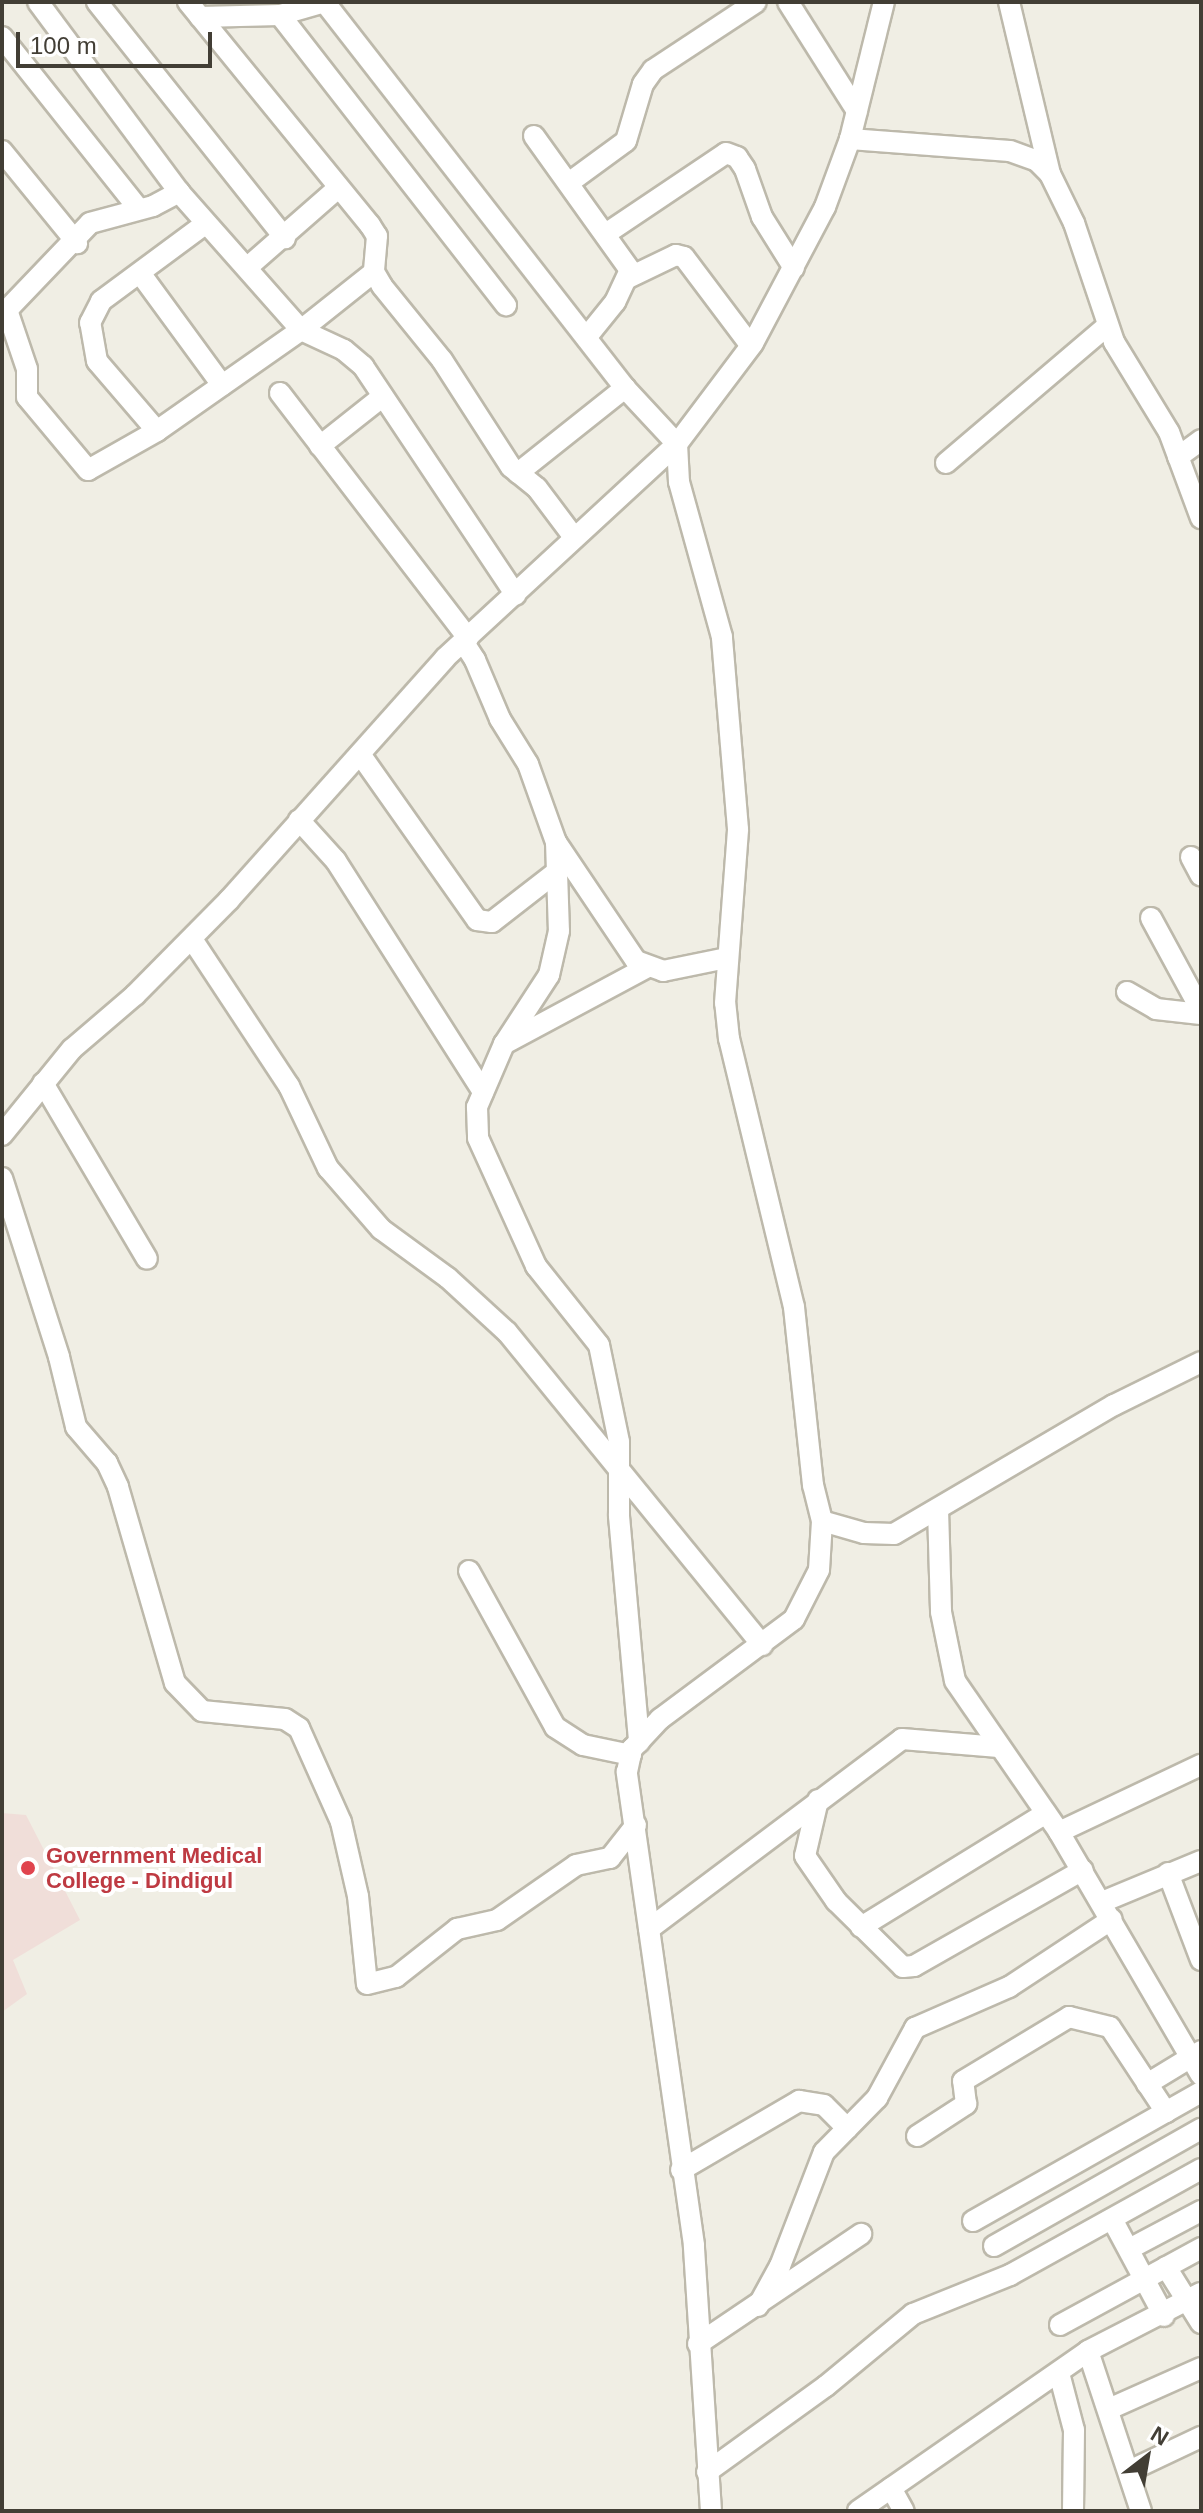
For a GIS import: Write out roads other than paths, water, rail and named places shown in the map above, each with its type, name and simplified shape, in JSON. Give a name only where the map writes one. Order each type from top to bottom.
[{"type":"street","points":[[38,2],[205,224],[249,266],[301,330],[356,357],[516,595]]},
{"type":"street","points":[[97,2],[285,238]]},
{"type":"street","points":[[194,10],[280,15],[325,2],[625,388],[677,444],[679,482],[722,637],[738,829],[738,879],[727,958],[729,1039],[794,1307],[813,1485],[822,1521],[819,1570],[794,1619],[660,1719],[635,1748],[627,1772],[694,2245],[711,2511]]},
{"type":"street","points":[[570,182],[626,141],[643,84],[653,70],[756,2]]},
{"type":"street","points":[[788,2],[857,111]]},
{"type":"street","points":[[2,1135],[72,1049],[192,939],[463,642],[516,595],[573,536],[677,444],[751,346],[794,268],[850,139],[884,2]]},
{"type":"street","points":[[1009,2],[1050,174],[1074,223],[1107,326],[1178,457],[1201,518]]},
{"type":"street","points":[[194,10],[377,236],[374,272],[442,360],[518,473],[537,488],[573,536]]},
{"type":"street","points":[[280,15],[506,305]]},
{"type":"street","points":[[2,37],[139,209]]},
{"type":"street","points":[[534,136],[627,263],[628,278]]},
{"type":"street","points":[[850,139],[1010,151],[1037,161],[1050,174]]},
{"type":"street","points":[[2,151],[77,243]]},
{"type":"street","points":[[607,233],[726,153],[737,157],[745,169],[762,217],[794,268]]},
{"type":"street","points":[[249,266],[285,238],[338,188]]},
{"type":"street","points":[[179,192],[139,209],[102,216],[7,310],[27,369],[27,397],[88,470],[157,431],[301,330],[374,272]]},
{"type":"street","points":[[157,431],[97,361],[90,342],[93,312],[205,224]]},
{"type":"street","points":[[586,338],[628,278],[676,255],[684,257],[751,346]]},
{"type":"street","points":[[140,273],[222,385]]},
{"type":"street","points":[[946,463],[1107,326]]},
{"type":"street","points":[[518,473],[625,388]]},
{"type":"street","points":[[280,393],[475,660],[500,719],[528,764],[556,842],[559,931],[549,975],[504,1044],[483,1092],[477,1107],[478,1138],[536,1266],[599,1345],[619,1464],[635,1748]]},
{"type":"street","points":[[320,446],[383,396]]},
{"type":"street","points":[[1178,457],[1201,440]]},
{"type":"street","points":[[360,754],[477,920],[492,922],[559,870]]},
{"type":"street","points":[[299,820],[336,861],[483,1092]]},
{"type":"street","points":[[556,842],[636,961],[646,968],[663,971],[727,958]]},
{"type":"street","points":[[1191,857],[1201,876]]},
{"type":"street","points":[[1151,918],[1201,1012]]},
{"type":"street","points":[[192,939],[289,1086],[328,1168],[381,1229],[479,1304],[619,1464],[695,1570],[762,1645]]},
{"type":"street","points":[[504,1044],[646,968]]},
{"type":"street","points":[[1127,992],[1156,1009],[1201,1012]]},
{"type":"street","points":[[43,1083],[147,1259]]},
{"type":"street","points":[[2,1178],[55,1342],[76,1427],[107,1463],[118,1487],[175,1683],[187,1701],[202,1711],[285,1719],[299,1728],[341,1822],[358,1896],[367,1984],[396,1977],[457,1929],[497,1920],[576,1865],[610,1858],[636,1825]]},
{"type":"street","points":[[822,1521],[864,1533],[894,1534],[1114,1405],[1201,1362]]},
{"type":"street","points":[[938,1509],[941,1612],[955,1681],[1083,1870],[1196,2054],[1201,2075]]},
{"type":"street","points":[[469,1571],[555,1727],[583,1745],[635,1748]]},
{"type":"street","points":[[649,1929],[902,1739],[999,1747]]},
{"type":"street","points":[[1059,1832],[1201,1765]]},
{"type":"street","points":[[818,1800],[803,1845],[805,1856],[893,1962],[914,1966],[1083,1870]]},
{"type":"street","points":[[861,1927],[1046,1813]]},
{"type":"street","points":[[758,2306],[780,2266],[824,2152],[877,2098],[915,2028],[1009,1987],[1107,1910],[1168,1873],[1201,1861]]},
{"type":"street","points":[[1168,1873],[1201,1960]]},
{"type":"street","points":[[917,2136],[966,2104],[963,2081],[1069,2017],[1110,2027],[1166,2112]]},
{"type":"street","points":[[1147,2084],[1196,2054]]},
{"type":"street","points":[[973,2221],[1201,2092]]},
{"type":"street","points":[[681,2170],[799,2101],[824,2105],[847,2128]]},
{"type":"street","points":[[994,2246],[1201,2129]]},
{"type":"street","points":[[707,2472],[826,2386],[913,2314],[956,2301],[1201,2169]]},
{"type":"street","points":[[1131,2248],[1201,2211]]},
{"type":"street","points":[[1112,2219],[1131,2248],[1164,2316]]},
{"type":"street","points":[[698,2344],[861,2234]]},
{"type":"street","points":[[1060,2325],[1201,2248]]},
{"type":"street","points":[[1166,2267],[1194,2297],[1201,2323]]},
{"type":"street","points":[[858,2511],[1088,2351],[1164,2316],[1194,2297]]},
{"type":"street","points":[[1088,2351],[1141,2511]]},
{"type":"street","points":[[1109,2409],[1201,2368]]},
{"type":"street","points":[[1059,2373],[1074,2430],[1073,2511]]},
{"type":"street","points":[[1129,2471],[1201,2437]]},
{"type":"street","points":[[891,2488],[904,2511]]},
{"type":"place","name":"Government Medical College - Dindigul","points":[[28,1868]]}]
